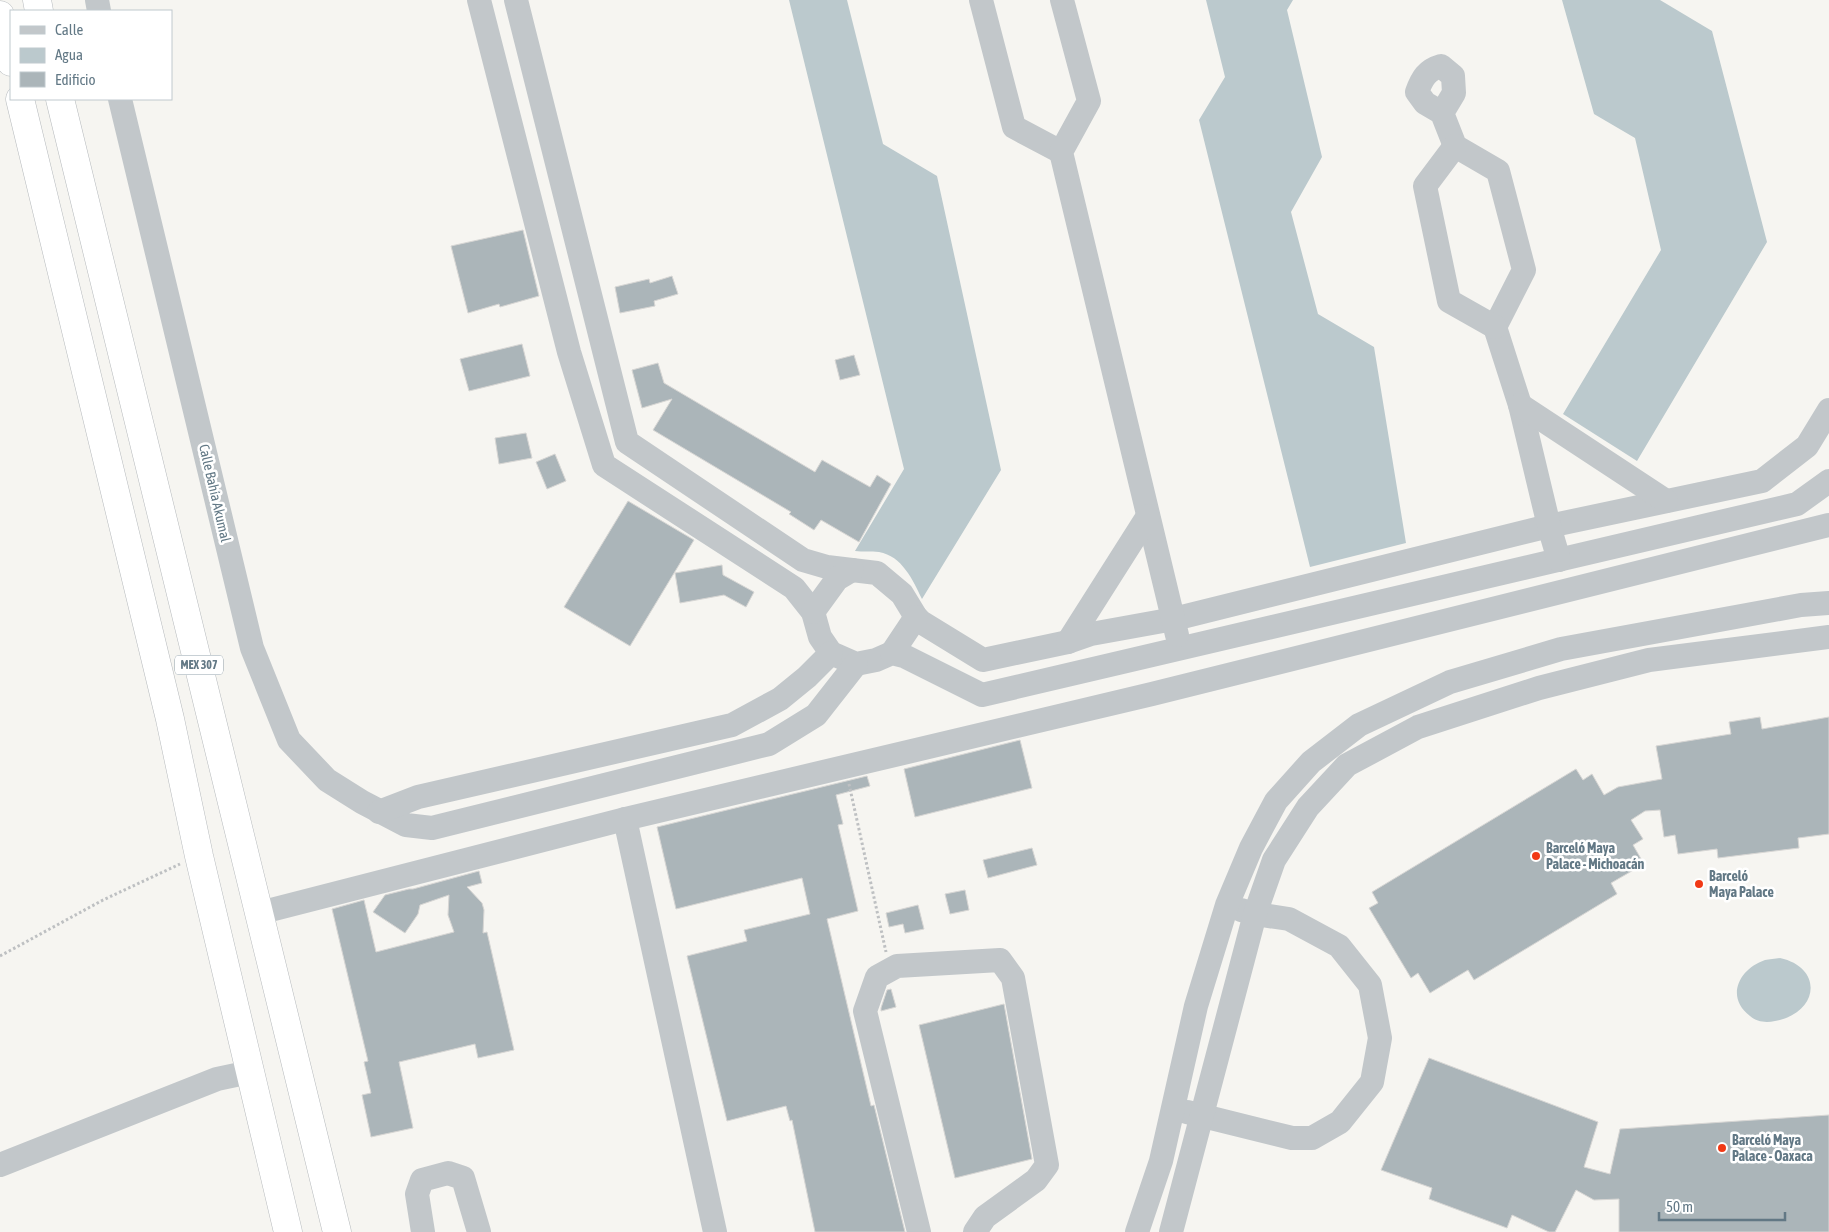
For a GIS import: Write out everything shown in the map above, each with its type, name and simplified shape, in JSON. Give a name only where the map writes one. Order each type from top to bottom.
[{"type":"highway","points":[[0,15],[6,50]]},
{"type":"highway","name":"MEX 307","points":[[20,100],[170,719],[199,856],[288,1232]]},
{"type":"highway","name":"MEX 307","points":[[60,100],[337,1232]]},
{"type":"street","points":[[479,0],[569,352],[604,465],[794,588],[813,612],[820,637],[830,653],[856,664],[876,660],[892,653],[916,617]]},
{"type":"street","points":[[516,0],[627,442],[803,560],[827,567],[877,573],[902,594],[916,617],[983,660],[1068,642],[1090,634],[1174,619],[1549,526],[1762,481],[1807,446],[1829,410]]},
{"type":"street","points":[[981,0],[1014,127],[1061,152]]},
{"type":"street","points":[[1062,0],[1089,101],[1061,152],[1180,649]]},
{"type":"street","name":"Calle Bahía Akumal","points":[[120,100],[252,648],[289,740],[327,780],[379,812],[406,825],[432,828],[769,744],[816,715],[856,664]]},
{"type":"street","points":[[1442,112],[1455,146],[1498,171],[1524,270],[1495,327]]},
{"type":"street","points":[[1455,146],[1425,186],[1449,301],[1495,327],[1520,405],[1559,560]]},
{"type":"street","points":[[1520,405],[1666,501]]},
{"type":"street","points":[[892,653],[904,656],[982,695],[1798,504],[1829,481]]},
{"type":"street","points":[[1068,642],[1148,516]]},
{"type":"street","points":[[259,913],[625,819],[1171,689],[1829,525]]},
{"type":"street","points":[[813,612],[837,579],[852,570]]},
{"type":"street","points":[[1137,1232],[1161,1161],[1196,1006],[1227,905],[1251,848],[1276,801],[1311,762],[1359,725],[1450,682],[1561,649],[1792,606],[1829,603]]},
{"type":"street","points":[[1171,1232],[1255,914],[1274,860],[1308,807],[1347,765],[1418,727],[1539,688],[1649,660],[1829,636]]},
{"type":"street","points":[[1588,644],[1594,674]]},
{"type":"street","points":[[379,812],[418,797],[732,725],[780,699],[807,677],[830,653]]},
{"type":"street","points":[[625,819],[715,1232]]},
{"type":"street","points":[[1173,1109],[1292,1138],[1312,1138],[1340,1122],[1372,1082],[1380,1038],[1370,985],[1339,946],[1289,919],[1255,914],[1227,905]]},
{"type":"street","points":[[919,1232],[865,1011],[876,977],[897,966],[1000,960],[1014,978],[1047,1165],[1036,1180],[985,1217],[975,1232]]},
{"type":"street","points":[[0,1165],[217,1079],[250,1072]]},
{"type":"street","points":[[423,1232],[417,1194],[422,1180],[448,1172],[462,1178],[473,1231]]},
{"type":"path","points":[[846,767],[890,970]]},
{"type":"path","points":[[0,956],[104,900],[199,856]]},
{"type":"water","points":[[789,0],[847,0],[883,144],[937,176],[1001,470],[922,599],[906,570],[894,558],[879,552],[855,551],[904,469]]},
{"type":"water","points":[[1206,0],[1293,0],[1287,10],[1322,157],[1291,212],[1318,314],[1374,347],[1406,543],[1310,567],[1199,120],[1225,77]]},
{"type":"water","points":[[1562,0],[1660,0],[1712,31],[1767,242],[1637,461],[1563,414],[1661,250],[1635,138],[1594,114]]},
{"type":"water","points":[[1780,958],[1794,963],[1804,971],[1810,980],[1810,991],[1807,1001],[1800,1010],[1789,1017],[1772,1022],[1759,1021],[1742,1009],[1738,1001],[1738,984],[1748,970],[1756,964],[1765,960]]},
{"type":"building","points":[[523,230],[539,296],[500,307],[499,304],[468,313],[451,246]]},
{"type":"building","points":[[672,276],[678,294],[654,301],[655,306],[620,313],[615,287],[649,279],[650,283]]},
{"type":"building","points":[[522,344],[530,376],[469,391],[460,359]]},
{"type":"building","points":[[854,355],[860,375],[840,380],[835,360]]},
{"type":"building","points":[[658,363],[664,383],[815,472],[822,460],[870,487],[877,475],[891,484],[859,542],[821,520],[814,530],[789,514],[791,512],[653,430],[672,399],[642,408],[632,370]]},
{"type":"building","points":[[526,433],[532,458],[499,464],[495,438]]},
{"type":"building","points":[[555,454],[566,481],[547,489],[536,462]]},
{"type":"building","points":[[628,501],[694,540],[630,646],[564,607]]},
{"type":"building","points":[[722,565],[723,575],[754,592],[746,607],[724,595],[680,603],[675,573]]},
{"type":"building","name":"Barceló Maya Palace - Michoacán","points":[[1760,717],[1762,729],[1829,717],[1829,834],[1798,838],[1799,848],[1718,858],[1717,849],[1678,854],[1675,835],[1664,837],[1660,810],[1645,811],[1631,820],[1643,839],[1633,845],[1644,864],[1611,883],[1617,894],[1474,980],[1468,970],[1430,993],[1418,973],[1411,978],[1369,908],[1378,903],[1372,892],[1576,769],[1583,780],[1592,774],[1604,795],[1618,787],[1662,779],[1656,746],[1731,734],[1729,722]]},
{"type":"building","points":[[1020,740],[1032,788],[915,817],[904,769]]},
{"type":"building","points":[[867,776],[870,786],[836,795],[843,824],[838,825],[858,911],[827,919],[871,1106],[874,1105],[905,1232],[815,1232],[792,1120],[790,1121],[786,1106],[727,1121],[687,956],[747,941],[744,930],[810,914],[802,878],[676,909],[657,827]]},
{"type":"building","points":[[1032,848],[1037,865],[988,878],[983,860]]},
{"type":"building","points":[[479,871],[482,883],[467,887],[482,903],[484,910],[483,933],[487,932],[514,1050],[478,1058],[475,1044],[399,1062],[413,1128],[371,1137],[362,1095],[371,1093],[364,1062],[368,1061],[332,909],[364,900],[376,952],[454,932],[448,915],[449,895],[420,905],[418,914],[405,933],[373,912],[385,895]]},
{"type":"building","points":[[965,890],[969,910],[950,914],[945,894]]},
{"type":"building","points":[[918,905],[924,929],[905,933],[903,924],[889,927],[886,913]]},
{"type":"building","points":[[891,989],[896,1007],[881,1011],[887,990]]},
{"type":"building","points":[[1004,1004],[1032,1159],[955,1178],[919,1025]]},
{"type":"building","name":"Barceló Maya Palace - Oaxaca","points":[[1429,1058],[1598,1122],[1584,1167],[1610,1174],[1620,1129],[1829,1115],[1829,1232],[1619,1232],[1619,1199],[1594,1200],[1576,1190],[1555,1232],[1549,1232],[1512,1215],[1507,1228],[1429,1199],[1432,1188],[1381,1170]]},
{"type":"place","name":"Barceló Maya Palace - Michoacán","points":[[1536,856]]},
{"type":"place","name":"Barceló Maya Palace","points":[[1699,884]]},
{"type":"place","name":"Barceló Maya Palace - Oaxaca","points":[[1722,1148]]}]
